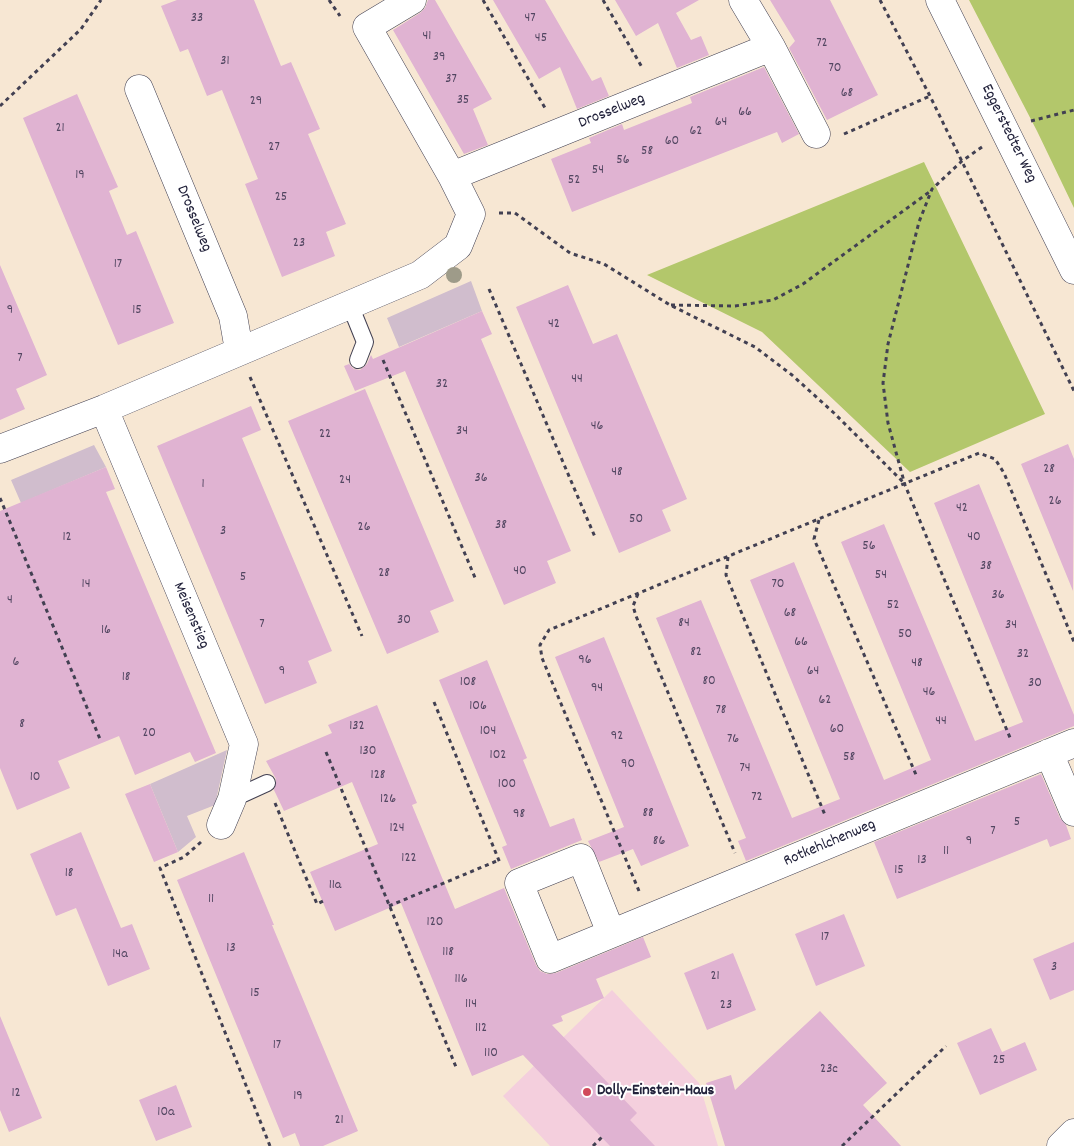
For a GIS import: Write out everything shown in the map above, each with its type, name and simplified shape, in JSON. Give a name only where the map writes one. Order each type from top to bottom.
[{"type":"street","points":[[0,449],[104,409],[239,350],[420,275],[458,246],[471,214],[452,176],[367,27],[412,0]]},
{"type":"street","points":[[743,0],[771,47],[816,134]]},
{"type":"street","name":"Eggerstedter Weg","points":[[940,0],[1007,131],[1074,270]]},
{"type":"street","name":"Drosselweg","points":[[452,176],[771,47]]},
{"type":"street","name":"Drosselweg","points":[[139,89],[233,316],[239,350]]},
{"type":"street","name":"Meisenstieg","points":[[104,409],[244,744],[232,799],[221,825]]},
{"type":"street","name":"Rotkehlchenweg","points":[[519,883],[550,959],[1074,743]]},
{"type":"street","points":[[1049,753],[1074,812]]},
{"type":"street","points":[[519,883],[581,858],[611,933]]},
{"type":"street","points":[[1061,1146],[1074,1134]]},
{"type":"lane","points":[[350,305],[365,342],[358,360]]},
{"type":"lane","points":[[232,799],[267,783]]},
{"type":"path","points":[[0,106],[81,29],[101,0]]},
{"type":"path","points":[[482,0],[559,132]]},
{"type":"path","points":[[603,0],[657,93]]},
{"type":"path","points":[[880,0],[930,96],[1074,391]]},
{"type":"path","points":[[816,134],[833,139],[930,96]]},
{"type":"path","points":[[670,305],[735,306],[773,300],[811,278],[932,190],[962,161],[1007,131],[1074,110]]},
{"type":"path","points":[[932,190],[919,222],[888,344],[883,383],[888,423],[906,484],[1021,764]]},
{"type":"path","points":[[471,214],[515,213],[570,253],[604,264],[670,305],[755,347],[834,413],[906,484]]},
{"type":"path","points":[[489,289],[595,537]]},
{"type":"path","points":[[239,350],[362,636]]},
{"type":"path","points":[[382,356],[476,580]]},
{"type":"path","points":[[650,917],[542,658],[540,645],[549,630],[979,453],[995,459],[1004,473],[1074,642]]},
{"type":"path","points":[[0,498],[100,739]]},
{"type":"path","points":[[819,520],[814,539],[928,803]]},
{"type":"path","points":[[728,557],[726,575],[836,841]]},
{"type":"path","points":[[638,594],[633,606],[636,616],[746,879]]},
{"type":"path","points":[[434,702],[507,880],[519,883]]},
{"type":"path","points":[[326,752],[456,1067]]},
{"type":"path","points":[[267,783],[317,904],[322,901]]},
{"type":"path","points":[[221,825],[184,857],[160,868],[270,1146]]},
{"type":"path","points":[[389,906],[499,860]]},
{"type":"path","points":[[842,1146],[946,1046]]},
{"type":"path","points":[[593,1146],[602,1137]]},
{"type":"shaded area","points":[[471,281],[482,311],[399,347],[387,318]]},
{"type":"shaded area","points":[[94,445],[106,467],[21,503],[11,480]]},
{"type":"shaded area","points":[[227,750],[215,805],[187,816],[196,837],[178,852],[150,784]]},
{"type":"shaded area","points":[[612,990],[699,1083],[718,1146],[550,1146],[503,1096]]},
{"type":"green space","points":[[969,0],[1074,0],[1074,208],[1037,131]]},
{"type":"green space","points":[[924,162],[1045,414],[910,472],[762,332],[647,275]]},
{"type":"building","points":[[177,0],[254,0],[281,66],[291,62],[320,129],[308,134],[346,224],[326,232],[335,256],[282,277],[245,184],[258,179],[222,90],[207,96],[188,49],[180,52],[161,6]]},
{"type":"building","points":[[428,0],[435,0],[492,99],[473,109],[488,145],[464,154],[393,30],[420,13],[425,8]]},
{"type":"building","points":[[493,0],[545,0],[592,81],[601,77],[609,96],[577,109],[560,67],[539,79]]},
{"type":"building","points":[[615,0],[699,0],[676,13],[691,40],[701,36],[709,55],[677,68],[658,23],[636,36]]},
{"type":"building","points":[[770,0],[830,0],[878,95],[827,120],[789,48],[795,41]]},
{"type":"building","points":[[764,67],[799,134],[782,143],[777,132],[572,212],[551,159],[591,143],[589,138],[622,124],[624,130],[692,103],[690,97]]},
{"type":"building","points":[[77,94],[118,187],[109,191],[127,235],[136,231],[174,323],[118,345],[23,118]]},
{"type":"building","points":[[0,265],[47,375],[16,389],[25,409],[0,420]]},
{"type":"building","points":[[568,285],[593,344],[617,334],[687,499],[662,510],[671,531],[619,553],[516,307]]},
{"type":"building","points":[[482,311],[492,334],[481,339],[571,551],[547,561],[556,583],[504,605],[405,371],[355,391],[344,366],[349,364],[354,369],[360,370],[367,364],[371,355],[373,359]]},
{"type":"building","points":[[365,389],[454,601],[430,611],[439,632],[387,654],[288,421]]},
{"type":"building","points":[[251,406],[261,430],[242,438],[332,651],[308,661],[317,683],[265,704],[157,446]]},
{"type":"building","points":[[1068,444],[1074,459],[1073,591],[1021,464]]},
{"type":"building","points":[[106,467],[115,489],[106,492],[216,753],[195,762],[190,752],[135,775],[119,736],[58,761],[70,788],[17,810],[0,768],[0,511]]},
{"type":"building","points":[[979,484],[1074,715],[1074,726],[746,861],[738,841],[746,838],[656,618],[701,600],[792,818],[840,799],[750,580],[794,562],[884,780],[931,760],[841,542],[884,524],[975,741],[1023,722],[934,503]]},
{"type":"building","points":[[604,637],[689,846],[641,866],[633,849],[599,862],[588,841],[624,827],[555,657]]},
{"type":"building","points":[[487,660],[527,758],[523,760],[550,827],[574,818],[582,840],[511,869],[502,847],[507,845],[439,680]]},
{"type":"building","points":[[377,705],[417,803],[412,805],[455,909],[504,888],[536,965],[540,971],[547,974],[556,973],[643,937],[651,957],[596,979],[604,998],[561,1016],[563,1021],[552,1025],[637,1113],[630,1120],[655,1146],[610,1146],[523,1055],[472,1076],[401,903],[335,931],[310,872],[378,844],[352,782],[284,811],[274,790],[276,779],[266,761],[332,733],[328,725]]},
{"type":"building","points":[[1041,774],[1071,839],[1050,847],[1047,839],[897,899],[874,842]]},
{"type":"building","points":[[150,784],[178,852],[154,862],[125,794]]},
{"type":"building","points":[[81,832],[121,928],[132,924],[150,969],[108,986],[76,908],[56,916],[30,854]]},
{"type":"building","points":[[244,852],[274,925],[272,925],[358,1131],[323,1146],[300,1146],[295,1133],[283,1138],[177,880]]},
{"type":"building","points":[[844,914],[865,966],[816,986],[795,934]]},
{"type":"building","points":[[1074,942],[1074,990],[1050,1000],[1033,959]]},
{"type":"building","points":[[733,953],[756,1010],[707,1030],[684,973]]},
{"type":"building","points":[[820,1011],[887,1083],[863,1105],[901,1146],[725,1146],[706,1083],[731,1075],[735,1090]]},
{"type":"building","points":[[0,1016],[42,1118],[9,1132],[0,1110]]},
{"type":"building","points":[[991,1028],[1002,1052],[1025,1042],[1037,1070],[980,1095],[957,1043]]},
{"type":"building","points":[[176,1085],[192,1127],[156,1141],[139,1100]]},
{"type":"place","name":"Dolly-Einstein-Haus","points":[[587,1092]]}]
